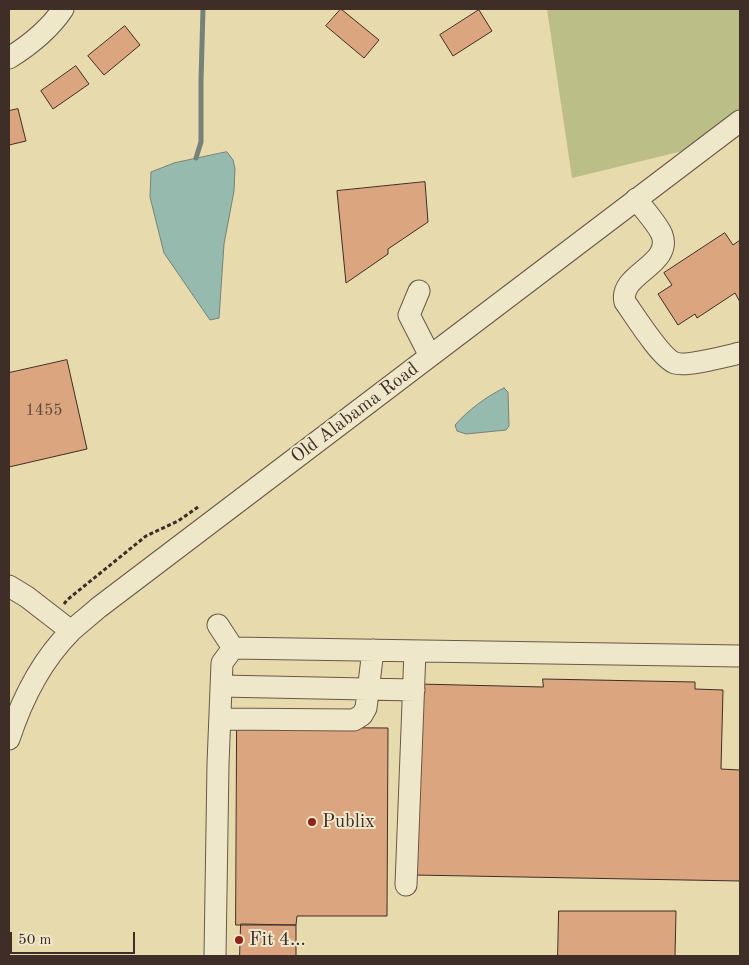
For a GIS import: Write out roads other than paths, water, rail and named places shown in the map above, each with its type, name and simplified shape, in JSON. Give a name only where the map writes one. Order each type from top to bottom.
[{"type":"street","points":[[9,58],[26,48],[43,33],[63,9]]},
{"type":"street","name":"Old Alabama Road","points":[[9,739],[18,712],[32,684],[51,655],[71,631],[98,608],[740,121]]},
{"type":"street","points":[[636,199],[662,235],[663,247],[658,256],[627,286],[624,296],[625,302],[666,358],[676,364],[697,362],[740,353]]},
{"type":"street","points":[[419,291],[409,315],[430,356]]},
{"type":"street","points":[[9,586],[27,597],[71,631]]},
{"type":"street","points":[[218,625],[232,648]]},
{"type":"street","points":[[232,648],[740,656]]},
{"type":"street","points":[[215,956],[222,663],[232,648]]},
{"type":"street","points":[[220,719],[354,720],[359,718],[366,708],[373,650]]},
{"type":"street","points":[[406,886],[415,651]]},
{"type":"street","points":[[221,686],[414,690]]},
{"type":"street","points":[[312,687],[312,720]]},
{"type":"water","points":[[227,152],[233,160],[235,169],[234,191],[224,244],[219,318],[210,320],[164,253],[150,197],[151,172],[174,163]]},
{"type":"water","points":[[504,388],[508,392],[509,426],[506,430],[466,434],[457,431],[455,425],[465,414]]},
{"type":"waterway","points":[[196,158],[201,142],[203,9]]},
{"type":"place","name":"Publix","points":[[312,822]]},
{"type":"place","name":"Fit 4...","points":[[239,940]]}]
